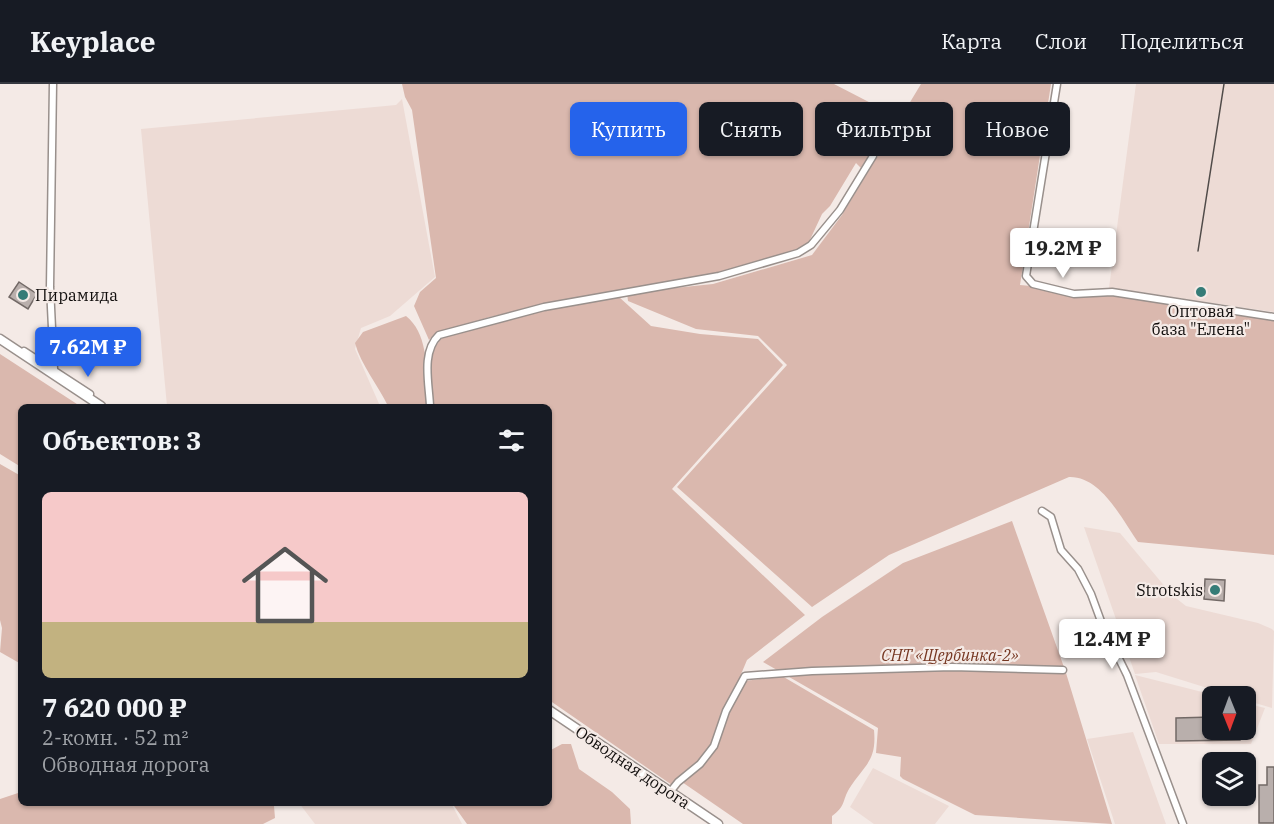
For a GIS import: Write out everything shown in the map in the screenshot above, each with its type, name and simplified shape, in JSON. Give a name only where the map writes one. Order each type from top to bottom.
[{"type":"main road","points":[[4,341],[98,404]]},
{"type":"main road","name":"Обводная дорога","points":[[552,712],[718,824]]},
{"type":"street","points":[[53,84],[50,286],[54,369]]},
{"type":"street","points":[[1058,84],[1026,276],[1033,284],[1074,294],[1112,292],[1274,317]]},
{"type":"street","points":[[429,404],[428,355],[434,341],[440,335],[544,307],[719,276],[798,253],[811,245],[840,210],[873,156]]},
{"type":"street","points":[[4,341],[36,357],[105,404]]},
{"type":"street","points":[[36,357],[45,356],[52,346]]},
{"type":"street","points":[[1042,511],[1050,517],[1061,550],[1078,569],[1128,675],[1183,824]]},
{"type":"street","points":[[670,792],[678,782],[700,764],[714,746],[726,711],[745,676],[952,667],[1063,670]]},
{"type":"shaded area","points":[[1136,84],[1274,84],[1274,312],[1109,288]]},
{"type":"shaded area","points":[[402,99],[435,277],[390,316],[361,328],[355,349],[379,404],[167,404],[141,129],[396,105]]},
{"type":"shaded area","points":[[1084,527],[1120,533],[1172,595],[1186,606],[1258,623],[1274,631],[1272,708],[1256,703],[1256,686],[1202,686],[1156,672],[1135,674]]},
{"type":"shaded area","points":[[1135,675],[1202,692],[1202,740],[1253,740],[1251,744],[1159,744]]},
{"type":"shaded area","points":[[1256,706],[1265,708],[1256,731]]},
{"type":"shaded area","points":[[1133,732],[1166,824],[1115,824],[1087,739]]},
{"type":"shaded area","points":[[873,768],[949,806],[935,824],[874,824],[850,807]]},
{"type":"shaded area","points":[[301,806],[453,806],[462,824],[315,824]]},
{"type":"green space","points":[[402,84],[834,84],[869,102],[815,102],[815,156],[868,156],[861,168],[856,163],[830,206],[822,214],[808,244],[793,253],[725,272],[570,299],[490,317],[435,334],[429,340],[414,306],[420,292],[436,278],[412,110],[405,97]]},
{"type":"green space","points":[[921,84],[1051,84],[1048,102],[965,102],[965,156],[1040,156],[1020,285],[1086,291],[1274,320],[1274,555],[1138,542],[1109,500],[1100,491],[1091,483],[1069,477],[889,555],[812,607],[677,487],[787,365],[758,336],[696,329],[628,301],[627,293],[713,284],[812,255],[842,215],[878,156],[953,156],[953,102],[910,102]]},
{"type":"green space","points":[[619,297],[651,326],[700,334],[758,339],[783,365],[672,489],[805,615],[747,660],[710,748],[697,764],[672,785],[552,702],[552,404],[432,404],[431,361],[437,344],[443,337],[548,309]]},
{"type":"green space","points":[[406,316],[414,324],[420,335],[426,358],[427,404],[387,404],[361,359],[355,343],[363,332]]},
{"type":"green space","points":[[0,354],[77,404],[18,404],[18,465],[0,454]]},
{"type":"green space","points":[[0,464],[18,474],[18,662],[0,652],[2,628],[0,620]]},
{"type":"green space","name":"СНТ «Щербинка-2»","points":[[1012,521],[1066,673],[1112,824],[975,815],[903,779],[900,776],[901,757],[876,753],[878,728],[763,662],[822,617],[903,563]]},
{"type":"green space","points":[[782,676],[874,730],[871,756],[849,789],[842,806],[832,816],[832,824],[743,824],[682,782],[702,766],[745,681]]},
{"type":"green space","points":[[562,744],[571,744],[579,769],[612,792],[630,809],[631,824],[467,824],[454,806],[552,806],[552,749]]},
{"type":"green space","points":[[18,793],[18,806],[274,806],[275,818],[263,824],[0,824],[0,799]]},
{"type":"building","name":"Пирамида","points":[[19,282],[37,294],[28,309],[9,297]]},
{"type":"building","name":"Strotskis","points":[[1205,579],[1225,580],[1224,601],[1204,599]]},
{"type":"building","points":[[1202,717],[1202,740],[1240,740],[1176,741],[1176,718]]},
{"type":"building","points":[[1267,767],[1274,767],[1274,823],[1259,823],[1259,785],[1267,785]]},
{"type":"railway","points":[[1198,251],[1224,84]]},
{"type":"place","name":"Оптовая база \"Елена\"","points":[[1201,292]]},
{"type":"place","name":"Пирамида","points":[[23,295]]},
{"type":"place","name":"Strotskis","points":[[1215,590]]}]
